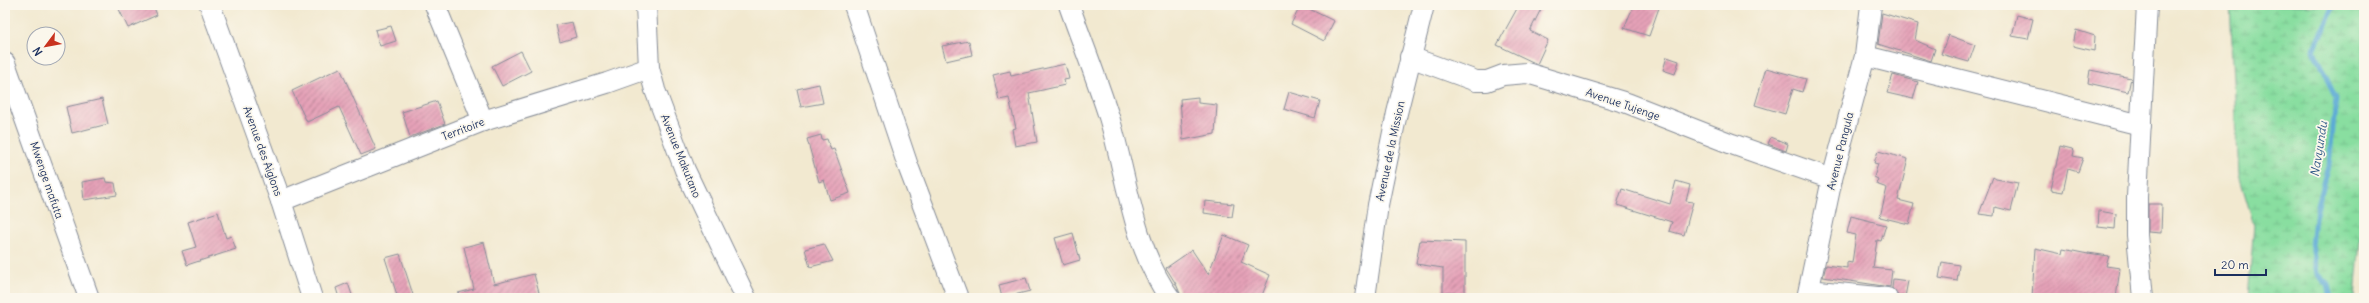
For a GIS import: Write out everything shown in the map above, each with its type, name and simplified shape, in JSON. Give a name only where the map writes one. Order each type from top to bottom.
[{"type":"street","name":"Avenue des Aiglons","points":[[210,5],[281,201],[312,298]]},
{"type":"street","points":[[435,5],[483,121]]},
{"type":"street","name":"Avenue Makutano","points":[[646,5],[649,68],[685,170],[746,298]]},
{"type":"street","points":[[854,5],[908,166],[958,298]]},
{"type":"street","points":[[1069,5],[1109,118],[1131,205],[1150,264],[1170,298]]},
{"type":"street","name":"Avenue de la Mission","points":[[1364,298],[1378,205],[1410,57],[1424,5]]},
{"type":"street","name":"Avenue Pangula","points":[[1808,294],[1832,179],[1865,56],[1871,5]]},
{"type":"street","points":[[2143,298],[2137,235],[2147,5]]},
{"type":"street","points":[[1865,56],[2141,125]]},
{"type":"street","name":"Avenue Tujenge","points":[[1410,57],[1476,81],[1488,81],[1504,74],[1517,73],[1538,76],[1627,103],[1732,144],[1832,179]]},
{"type":"street","name":"Mwenge mafuta","points":[[5,63],[89,298]]},
{"type":"street","name":"Territoire","points":[[281,201],[483,121],[607,83],[649,68]]},
{"type":"street","points":[[1808,294],[1887,298]]},
{"type":"green space","points":[[2230,5],[2364,5],[2364,192],[2355,298],[2248,298],[2254,225],[2239,175]]},
{"type":"building","points":[[117,5],[153,5],[157,15],[128,28]]},
{"type":"building","points":[[1301,5],[1334,21],[1324,41],[1291,24]]},
{"type":"building","points":[[1519,5],[1543,5],[1530,31],[1548,40],[1537,64],[1497,45]]},
{"type":"building","points":[[1634,5],[1660,5],[1649,36],[1624,28]]},
{"type":"building","points":[[1882,13],[1918,24],[1915,40],[1935,49],[1931,61],[1878,44]]},
{"type":"building","points":[[2017,15],[2033,19],[2028,39],[2012,36]]},
{"type":"building","points":[[572,22],[576,37],[560,42],[556,25]]},
{"type":"building","points":[[391,26],[396,41],[380,46],[375,30]]},
{"type":"building","points":[[2076,30],[2095,36],[2094,51],[2073,46]]},
{"type":"building","points":[[1948,35],[1975,45],[1969,62],[1941,54]]},
{"type":"building","points":[[969,41],[972,55],[946,61],[942,46]]},
{"type":"building","points":[[521,51],[531,71],[502,86],[492,66]]},
{"type":"building","points":[[1667,57],[1679,61],[1675,74],[1663,70]]},
{"type":"building","points":[[1065,64],[1069,79],[1064,80],[1065,85],[1029,93],[1037,142],[1015,146],[1012,129],[1016,128],[1009,98],[999,100],[993,75],[1010,71],[1011,76]]},
{"type":"building","points":[[340,68],[376,149],[361,155],[339,107],[307,122],[292,91]]},
{"type":"building","points":[[1766,68],[1806,79],[1802,92],[1793,89],[1785,114],[1755,105]]},
{"type":"building","points":[[2090,70],[2131,78],[2128,92],[2088,83]]},
{"type":"building","points":[[1893,75],[1918,82],[1913,99],[1887,93]]},
{"type":"building","points":[[819,84],[823,103],[801,107],[797,89]]},
{"type":"building","points":[[1289,92],[1320,101],[1315,118],[1284,109]]},
{"type":"building","points":[[1198,97],[1198,103],[1217,105],[1215,134],[1183,140],[1180,99]]},
{"type":"building","points":[[102,99],[108,124],[72,133],[66,107]]},
{"type":"building","points":[[437,101],[445,124],[410,137],[402,112]]},
{"type":"building","points":[[821,135],[822,140],[827,139],[831,150],[834,149],[850,193],[830,200],[824,180],[819,182],[807,139]]},
{"type":"building","points":[[1771,137],[1788,144],[1786,151],[1768,144]]},
{"type":"building","points":[[2060,146],[2072,149],[2074,151],[2073,156],[2083,158],[2078,172],[2068,169],[2063,192],[2051,190]]},
{"type":"building","points":[[1878,151],[1908,159],[1898,200],[1914,204],[1909,224],[1880,217],[1887,188],[1876,184],[1878,179],[1874,177],[1878,164],[1874,163]]},
{"type":"building","points":[[1993,177],[1996,179],[2018,183],[2011,211],[1995,207],[1994,216],[1979,214]]},
{"type":"building","points":[[105,178],[106,182],[115,183],[117,195],[84,200],[82,182]]},
{"type":"building","points":[[1676,181],[1690,185],[1686,201],[1693,202],[1684,235],[1669,231],[1672,222],[1617,205],[1622,189],[1670,204]]},
{"type":"building","points":[[1205,201],[1234,204],[1232,217],[1204,213]]},
{"type":"building","points":[[2148,204],[2162,204],[2161,233],[2148,232]]},
{"type":"building","points":[[2099,211],[2116,214],[2115,229],[2098,227]]},
{"type":"building","points":[[218,212],[226,238],[231,236],[236,249],[187,265],[182,251],[196,247],[188,222]]},
{"type":"building","points":[[1851,216],[1886,225],[1881,241],[1877,240],[1873,268],[1892,270],[1890,287],[1823,277],[1826,265],[1847,268],[1847,262],[1852,263],[1856,235],[1847,233]]},
{"type":"building","points":[[1073,233],[1080,260],[1063,265],[1055,238]]},
{"type":"building","points":[[1224,235],[1248,245],[1241,262],[1270,275],[1261,298],[1182,298],[1176,284],[1166,268],[1192,250],[1208,274]]},
{"type":"building","points":[[1420,240],[1465,242],[1465,293],[1443,293],[1443,268],[1416,264]]},
{"type":"building","points":[[484,242],[494,284],[534,274],[539,293],[520,298],[458,298],[458,293],[474,289],[464,247]]},
{"type":"building","points":[[824,244],[833,261],[810,267],[805,249]]},
{"type":"building","points":[[2035,248],[2062,254],[2063,249],[2109,256],[2106,266],[2120,268],[2116,298],[2032,298]]},
{"type":"building","points":[[400,254],[414,298],[398,298],[385,258]]},
{"type":"building","points":[[1942,262],[1959,265],[1957,281],[1939,278]]},
{"type":"building","points":[[1026,278],[1030,291],[1002,298],[999,285]]},
{"type":"building","points":[[1893,279],[1908,281],[1905,297],[1898,296],[1892,288]]},
{"type":"building","points":[[348,283],[353,298],[339,298],[336,288]]},
{"type":"waterway","name":"Navyundu","points":[[2331,298],[2328,285],[2317,274],[2312,246],[2315,217],[2329,165],[2336,99],[2314,51],[2334,5]]}]
